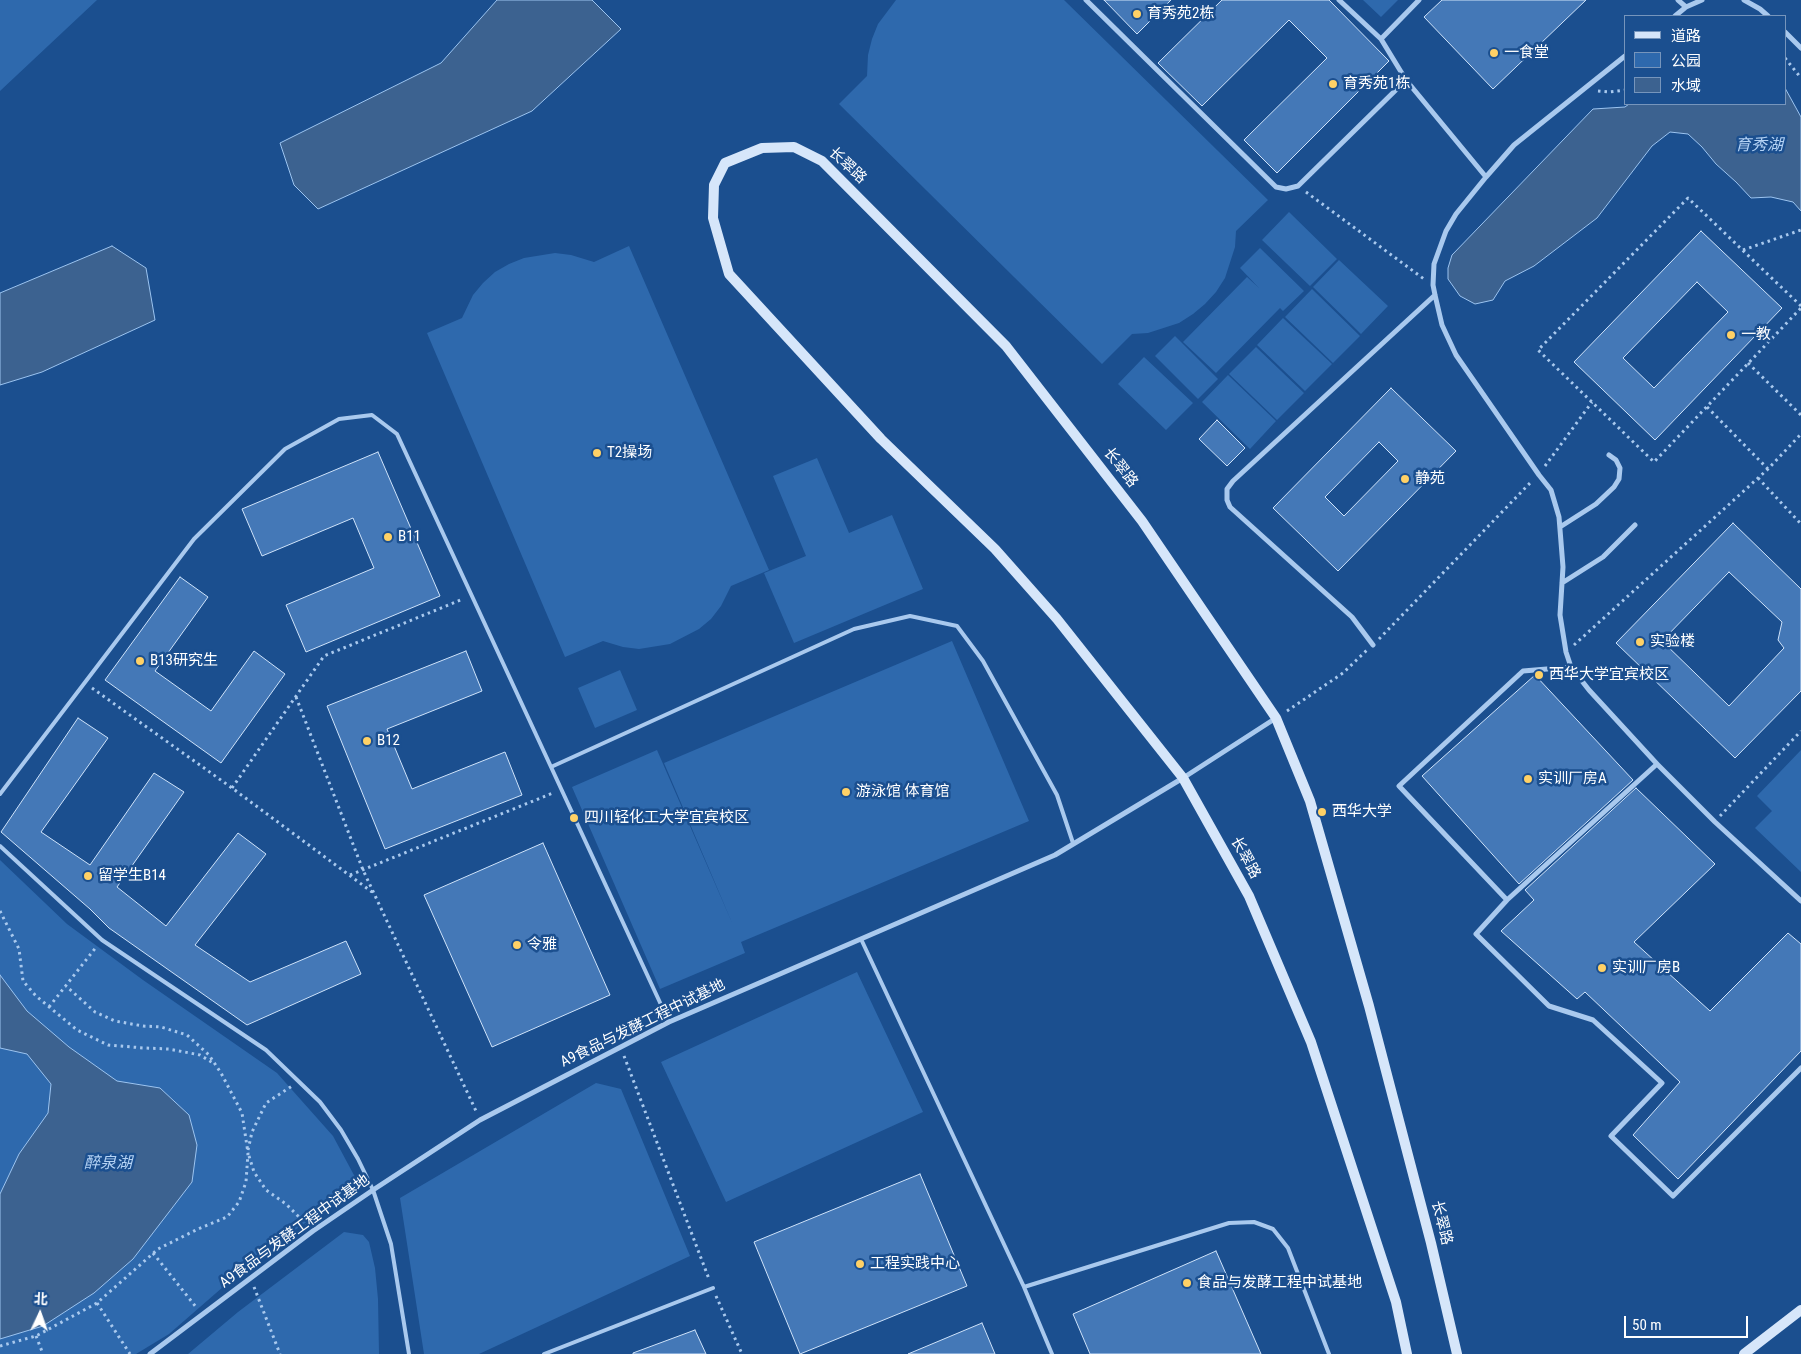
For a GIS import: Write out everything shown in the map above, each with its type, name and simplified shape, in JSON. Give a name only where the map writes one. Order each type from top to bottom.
[{"type":"main road","name":"长翠路","points":[[1407,1354],[1396,1302],[1311,1042],[1249,896],[1183,778],[1057,619],[995,549],[880,439],[728,274],[713,218],[714,185],[725,163],[762,148],[794,147],[822,161],[1006,346],[1142,521],[1276,718],[1310,801],[1366,997],[1431,1243],[1457,1354]]},
{"type":"main road","points":[[1744,1354],[1801,1310]]},
{"type":"street","points":[[1086,0],[1276,187],[1286,189],[1298,186],[1406,80]]},
{"type":"street","points":[[1339,0],[1381,39],[1406,80],[1486,177]]},
{"type":"street","points":[[1381,39],[1419,0]]},
{"type":"street","points":[[1678,0],[1686,7]]},
{"type":"street","points":[[1676,15],[1686,7],[1702,0]]},
{"type":"street","points":[[1744,0],[1767,15]]},
{"type":"street","points":[[1757,0],[1760,9]]},
{"type":"street","points":[[1786,33],[1801,48]]},
{"type":"street","points":[[1624,57],[1514,145],[1486,177],[1456,214],[1446,231],[1434,264],[1432,285],[1442,325],[1456,355],[1551,490],[1559,516],[1563,567],[1560,615],[1566,652],[1571,666],[1589,690],[1657,764],[1715,822],[1801,901]]},
{"type":"street","points":[[1373,645],[1352,616],[1230,507],[1227,500],[1227,489],[1233,481],[1435,296]]},
{"type":"street","points":[[1560,527],[1596,504],[1614,487],[1619,479],[1620,468],[1616,460],[1609,455]]},
{"type":"street","points":[[1562,583],[1603,557],[1635,525]]},
{"type":"street","points":[[1507,900],[1399,786],[1523,671],[1571,666]]},
{"type":"street","name":"A9食品与发酵工程中试基地","points":[[150,1354],[251,1280],[313,1231],[480,1120],[669,1022],[1056,855],[1183,778],[1276,718]]},
{"type":"street","points":[[1657,764],[1507,900],[1476,934],[1548,1006],[1593,1020],[1662,1083],[1610,1136],[1673,1196],[1801,1068]]},
{"type":"lane","points":[[0,794],[194,539],[285,450],[339,419],[372,415],[397,434],[560,790],[669,1022]]},
{"type":"lane","points":[[550,766],[854,629],[910,616],[957,626],[984,661],[1057,795],[1073,844]]},
{"type":"lane","points":[[0,846],[102,940],[266,1050],[320,1102],[341,1130],[373,1190],[391,1244],[409,1354]]},
{"type":"lane","points":[[861,939],[1024,1287],[1052,1354]]},
{"type":"lane","points":[[1024,1287],[1228,1223],[1254,1222],[1273,1229],[1288,1248],[1328,1354]]},
{"type":"lane","points":[[544,1354],[713,1288]]},
{"type":"path","points":[[1786,59],[1801,78]]},
{"type":"path","points":[[1591,83],[1597,91],[1624,90]]},
{"type":"path","points":[[1298,186],[1432,285]]},
{"type":"path","points":[[1688,198],[1801,307],[1654,462],[1538,350],[1688,198]]},
{"type":"path","points":[[1742,250],[1801,230]]},
{"type":"path","points":[[1748,363],[1801,415]]},
{"type":"path","points":[[1276,718],[1343,673],[1373,645],[1539,475],[1592,402]]},
{"type":"path","points":[[1707,407],[1768,469]]},
{"type":"path","points":[[1566,652],[1768,469],[1801,434]]},
{"type":"path","points":[[1758,478],[1801,524]]},
{"type":"path","points":[[232,788],[324,656],[472,595]]},
{"type":"path","points":[[85,683],[232,788],[373,893]]},
{"type":"path","points":[[296,697],[373,893],[480,1120]]},
{"type":"path","points":[[1715,822],[1801,731]]},
{"type":"path","points":[[349,875],[560,790]]},
{"type":"path","points":[[0,911],[19,949],[23,981],[36,996],[77,1030],[108,1045],[169,1049],[200,1056],[215,1064]]},
{"type":"path","points":[[49,1007],[102,940]]},
{"type":"path","points":[[66,986],[94,1012],[115,1021],[161,1027],[187,1035],[209,1055],[242,1113],[248,1153],[254,1172],[266,1190],[286,1204],[313,1231]]},
{"type":"path","points":[[620,1046],[713,1288],[742,1354]]},
{"type":"path","points":[[0,1346],[36,1336],[97,1303],[153,1253],[198,1229],[227,1217],[239,1202],[246,1182],[252,1132],[266,1104],[298,1081]]},
{"type":"path","points":[[153,1253],[202,1315]]},
{"type":"path","points":[[251,1280],[280,1354]]},
{"type":"path","points":[[97,1303],[130,1354]]},
{"type":"path","points":[[36,1336],[43,1354]]},
{"type":"green space","points":[[0,0],[97,0],[0,91]]},
{"type":"green space","points":[[896,0],[1064,0],[1268,200],[1236,231],[1235,247],[1225,278],[1205,304],[1179,323],[1148,333],[1132,334],[1102,364],[839,104],[867,76],[868,55],[872,39],[878,24]]},
{"type":"green space","points":[[1363,0],[1398,0],[1381,17]]},
{"type":"green space","points":[[1289,212],[1337,259],[1310,286],[1262,240]]},
{"type":"green space","points":[[629,246],[769,570],[731,586],[721,606],[711,619],[699,629],[670,644],[639,649],[623,647],[603,641],[565,657],[427,333],[462,318],[473,295],[483,283],[495,272],[509,264],[524,258],[555,253],[571,255],[594,262]]},
{"type":"green space","points":[[1260,248],[1304,291],[1283,311],[1280,308],[1216,373],[1183,342],[1247,277],[1259,288],[1240,268]]},
{"type":"green space","points":[[1339,260],[1388,306],[1361,334],[1313,287]]},
{"type":"green space","points":[[1312,289],[1360,336],[1333,363],[1285,317]]},
{"type":"green space","points":[[1283,318],[1332,364],[1305,391],[1257,345]]},
{"type":"green space","points":[[1175,336],[1218,379],[1198,399],[1155,356]]},
{"type":"green space","points":[[1256,347],[1304,393],[1277,420],[1229,374]]},
{"type":"green space","points":[[1144,357],[1193,403],[1166,430],[1118,384]]},
{"type":"green space","points":[[1228,375],[1276,421],[1250,449],[1202,402]]},
{"type":"green space","points":[[817,458],[849,533],[892,515],[923,589],[794,643],[764,573],[806,556],[773,476]]},
{"type":"green space","name":"游泳馆 体育馆","points":[[952,641],[1029,821],[741,942],[745,953],[660,989],[572,787],[657,750],[733,925],[664,763]]},
{"type":"green space","points":[[620,670],[637,710],[595,728],[578,688]]},
{"type":"green space","points":[[1801,750],[1801,872],[1755,828],[1772,811],[1757,796]]},
{"type":"green space","points":[[0,860],[67,924],[143,980],[277,1073],[333,1136],[355,1177],[344,1196],[262,1253],[169,1334],[136,1354],[0,1354]]},
{"type":"green space","points":[[857,972],[923,1112],[726,1202],[661,1062]]},
{"type":"green space","points":[[596,1083],[621,1089],[690,1256],[479,1354],[424,1354],[400,1198]]},
{"type":"green space","points":[[344,1232],[363,1235],[369,1242],[375,1268],[378,1299],[379,1354],[188,1354],[238,1312]]},
{"type":"water","points":[[497,0],[592,0],[621,29],[532,111],[318,209],[294,185],[280,143],[441,63]]},
{"type":"water","name":"育秀湖","points":[[1786,90],[1801,117],[1801,211],[1793,202],[1771,197],[1751,198],[1688,134],[1670,132],[1652,146],[1597,218],[1534,266],[1505,281],[1493,300],[1475,304],[1460,296],[1448,279],[1448,268],[1452,255],[1593,109],[1625,107],[1628,105],[1786,105]]},
{"type":"water","points":[[112,246],[146,268],[155,320],[42,372],[0,385],[0,293]]},
{"type":"water","name":"醉泉湖","points":[[0,975],[27,1011],[69,1047],[117,1081],[160,1088],[189,1115],[197,1145],[192,1182],[133,1259],[94,1293],[43,1326],[0,1339],[0,1194],[19,1154],[48,1113],[51,1084],[27,1054],[0,1048]]},
{"type":"building","name":"育秀苑2栋","points":[[1104,0],[1171,0],[1137,34]]},
{"type":"building","name":"育秀苑1栋","points":[[1222,0],[1329,0],[1389,61],[1277,173],[1244,140],[1327,58],[1289,20],[1202,106],[1158,63]]},
{"type":"building","name":"一食堂","points":[[1442,0],[1586,0],[1493,89],[1424,17]]},
{"type":"building","name":"一教","points":[[1701,231],[1782,308],[1655,440],[1574,362]],"holes":[[[1697,282],[1728,312],[1654,388],[1623,358]]]},
{"type":"building","name":"静苑","points":[[1391,388],[1456,451],[1338,571],[1273,508]],"holes":[[[1379,442],[1398,461],[1344,516],[1325,497]]]},
{"type":"building","points":[[1217,420],[1245,448],[1227,466],[1199,439]]},
{"type":"building","name":"B11","points":[[378,452],[440,596],[306,652],[286,605],[374,568],[353,518],[262,556],[242,509]]},
{"type":"building","name":"实验楼","points":[[1733,523],[1801,589],[1801,691],[1735,758],[1616,643]],"holes":[[[1729,572],[1782,622],[1778,640],[1784,648],[1729,706],[1662,641]]]},
{"type":"building","name":"B13研究生","points":[[180,577],[208,597],[155,671],[211,711],[254,651],[285,674],[221,763],[105,680]]},
{"type":"building","name":"B12","points":[[466,651],[482,691],[387,729],[412,789],[505,752],[522,795],[385,849],[327,706]]},
{"type":"building","name":"实训厂房A","points":[[1535,675],[1633,780],[1519,884],[1422,776]]},
{"type":"building","name":"留学生B14","points":[[78,718],[108,738],[41,832],[90,865],[154,773],[184,792],[117,887],[166,926],[238,833],[266,854],[195,945],[250,982],[346,941],[361,974],[247,1025],[109,928],[90,909],[1,832]]},
{"type":"building","name":"实训厂房B","points":[[1636,788],[1715,864],[1634,942],[1710,1011],[1788,933],[1801,944],[1801,1051],[1678,1179],[1633,1135],[1680,1082],[1585,992],[1577,999],[1501,931],[1534,900],[1525,890]]},
{"type":"building","name":"令雅","points":[[543,843],[610,995],[492,1047],[424,895]]},
{"type":"building","name":"工程实践中心","points":[[920,1174],[967,1286],[800,1354],[754,1242]]},
{"type":"building","name":"食品与发酵工程中试基地","points":[[1216,1251],[1261,1354],[1090,1354],[1073,1314]]},
{"type":"building","points":[[982,1323],[995,1354],[908,1354]]},
{"type":"building","points":[[695,1330],[706,1354],[633,1354],[633,1353]]},
{"type":"place","name":"育秀苑2栋","points":[[1137,14]]},
{"type":"place","name":"一食堂","points":[[1494,53]]},
{"type":"place","name":"育秀苑1栋","points":[[1333,84]]},
{"type":"place","name":"一教","points":[[1731,335]]},
{"type":"place","name":"T2操场","points":[[597,453]]},
{"type":"place","name":"静苑","points":[[1405,479]]},
{"type":"place","name":"B11","points":[[388,537]]},
{"type":"place","name":"实验楼","points":[[1640,642]]},
{"type":"place","name":"B13研究生","points":[[140,661]]},
{"type":"place","name":"西华大学宜宾校区","points":[[1539,675]]},
{"type":"place","name":"B12","points":[[367,741]]},
{"type":"place","name":"实训厂房A","points":[[1528,779]]},
{"type":"place","name":"游泳馆 体育馆","points":[[846,792]]},
{"type":"place","name":"西华大学","points":[[1322,812]]},
{"type":"place","name":"四川轻化工大学宜宾校区","points":[[574,818]]},
{"type":"place","name":"留学生B14","points":[[88,876]]},
{"type":"place","name":"令雅","points":[[517,945]]},
{"type":"place","name":"实训厂房B","points":[[1602,968]]},
{"type":"place","name":"工程实践中心","points":[[860,1264]]},
{"type":"place","name":"食品与发酵工程中试基地","points":[[1187,1283]]}]
